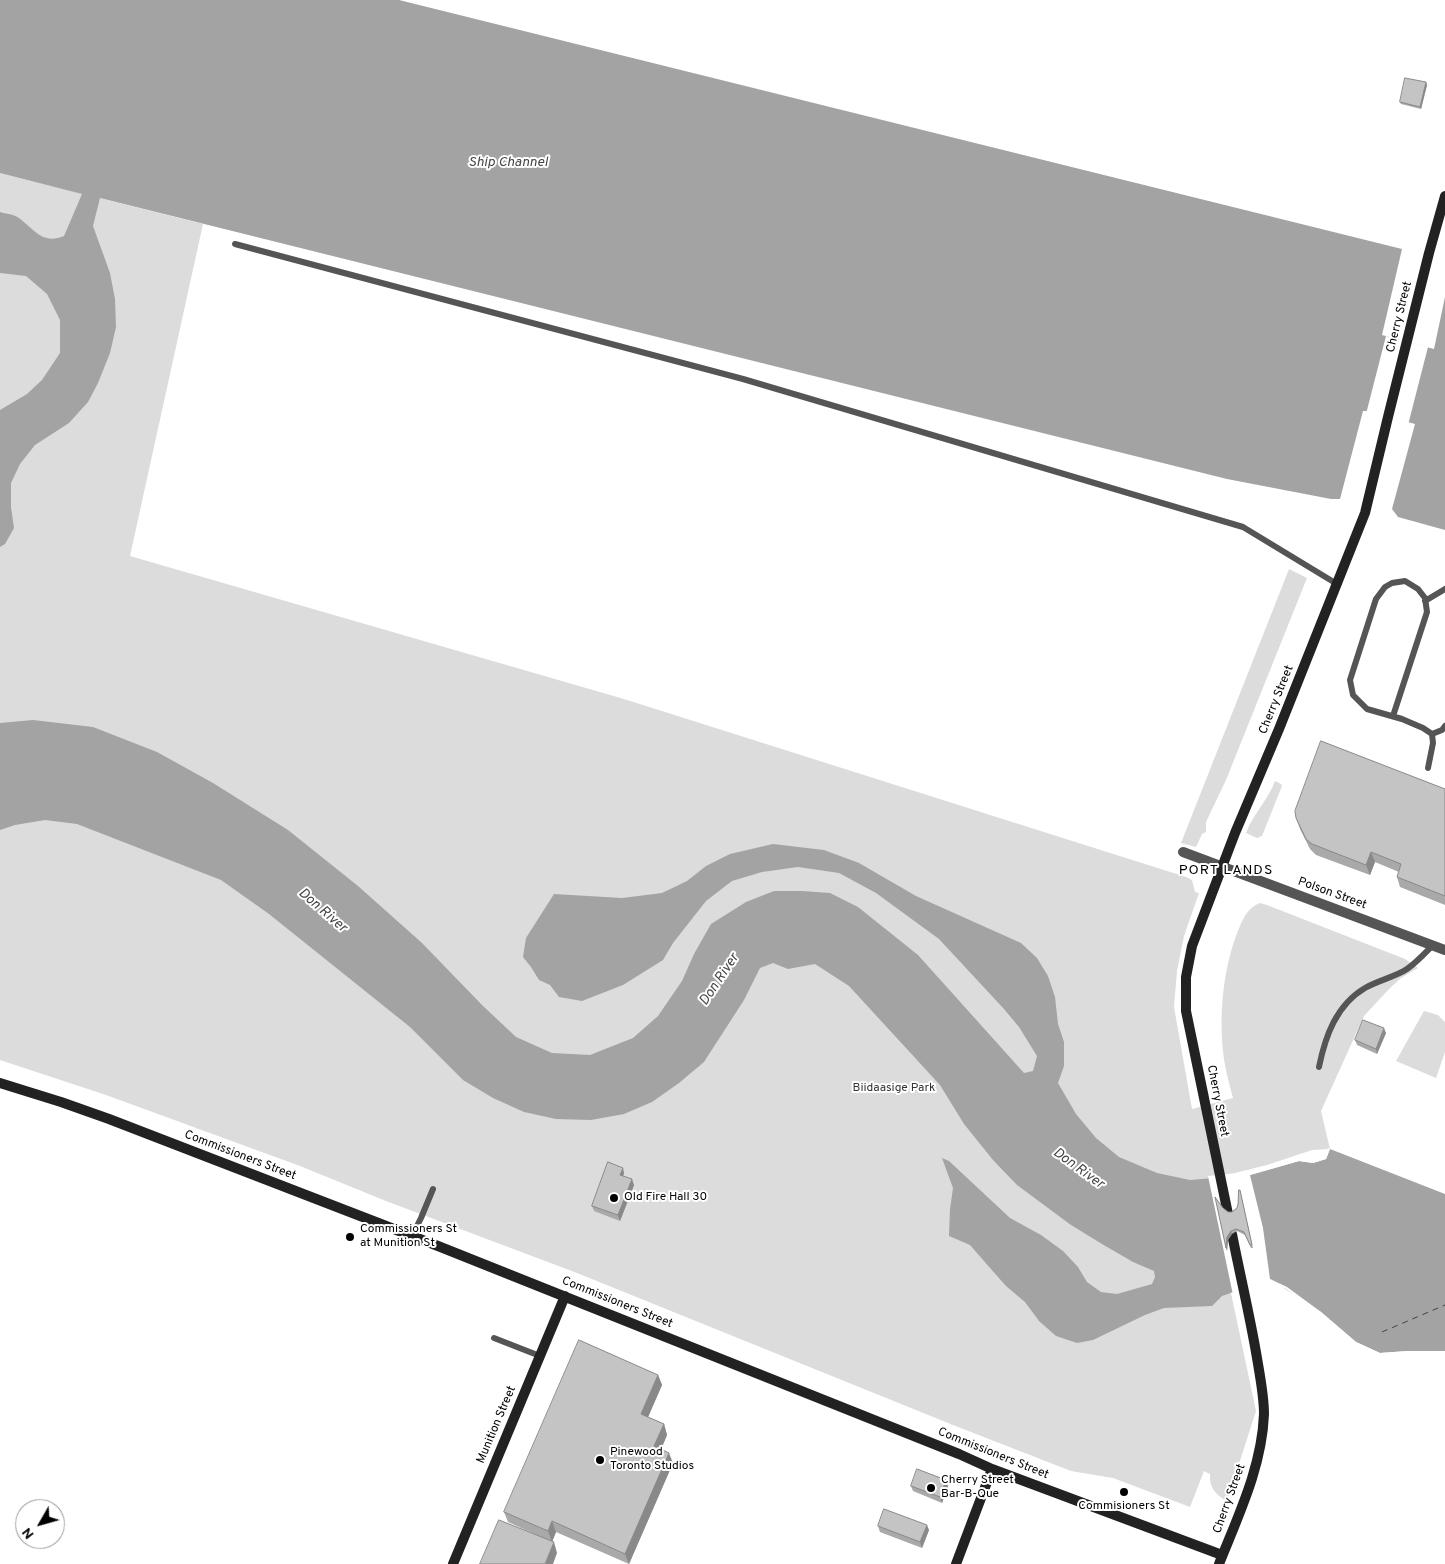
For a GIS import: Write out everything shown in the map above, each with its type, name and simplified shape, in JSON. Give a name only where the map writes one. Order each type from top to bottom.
[{"type":"street","name":"Cherry Street","points":[[1228,1214],[1186,1011],[1186,977],[1192,946],[1365,513],[1429,253],[1445,196]]},
{"type":"street","name":"Polson Street","points":[[1183,852],[1445,950]]},
{"type":"street","name":"Commissioners Street","points":[[0,1082],[109,1119],[412,1236],[1220,1560]]},
{"type":"street","name":"Cherry Street","points":[[1220,1560],[1255,1468],[1264,1414],[1254,1343],[1232,1234]]},
{"type":"street","name":"Munition Street","points":[[453,1564],[565,1296]]},
{"type":"street","points":[[956,1564],[992,1469]]},
{"type":"lane","points":[[235,244],[744,379],[1243,527],[1337,584]]},
{"type":"lane","points":[[1393,716],[1427,612],[1425,601],[1418,589],[1405,581],[1392,582],[1385,587],[1376,599],[1350,680],[1353,695],[1367,709],[1402,719],[1432,734],[1433,743],[1428,768]]},
{"type":"lane","points":[[1425,601],[1445,589]]},
{"type":"lane","points":[[1432,734],[1442,730],[1445,726]]},
{"type":"lane","points":[[1319,1067],[1330,1026],[1345,1005],[1363,989],[1407,969],[1433,945]]},
{"type":"lane","points":[[412,1236],[433,1189]]},
{"type":"lane","points":[[494,1338],[540,1356]]},
{"type":"green space","name":"Biidaasige Park","points":[[0,173],[203,224],[130,556],[624,699],[1192,880],[1195,892],[1199,893],[1184,936],[1177,971],[1174,1007],[1192,1109],[1233,1098],[1223,1049],[1223,999],[1227,966],[1236,936],[1245,916],[1255,906],[1260,903],[1267,905],[1405,959],[1418,968],[1401,978],[1364,1016],[1321,1111],[1330,1149],[1312,1150],[1267,1165],[1207,1180],[1256,1411],[1227,1501],[1214,1490],[1210,1474],[1204,1471],[1190,1507],[1113,1478],[1071,1471],[577,1273],[386,1201],[300,1166],[106,1095],[0,1060]]},
{"type":"green space","points":[[1289,569],[1307,578],[1226,780],[1206,822],[1206,832],[1202,834],[1196,847],[1181,843]]},
{"type":"green space","points":[[1275,781],[1282,786],[1262,836],[1257,838],[1246,833]]},
{"type":"green space","points":[[1424,1011],[1438,1015],[1445,1022],[1445,1052],[1436,1078],[1396,1061]]},
{"type":"water","name":"Ship Channel","points":[[0,0],[399,0],[1402,249],[1382,335],[1434,349],[1445,297],[1445,530],[1398,517],[1392,509],[1415,424],[1367,411],[1363,411],[1340,499],[1331,499],[1227,479],[100,198],[93,226],[110,273],[115,299],[116,327],[110,353],[88,402],[69,423],[35,445],[20,464],[11,483],[11,507],[14,528],[5,544],[0,547],[0,410],[27,394],[42,380],[60,353],[60,320],[47,294],[26,276],[0,273],[0,212],[17,217],[44,237],[56,238],[64,236],[82,194],[0,173]]},
{"type":"water","name":"Don River","points":[[33,720],[93,727],[157,752],[213,783],[288,830],[358,886],[422,943],[516,1037],[552,1053],[590,1055],[633,1038],[658,1016],[682,981],[694,954],[711,924],[746,902],[774,891],[802,891],[830,893],[858,907],[918,955],[1024,1073],[1033,1071],[1037,1056],[1019,1027],[939,939],[876,893],[839,873],[798,867],[762,872],[732,881],[706,901],[673,943],[663,960],[623,985],[582,1001],[559,997],[550,985],[539,980],[523,957],[526,938],[554,894],[622,898],[662,893],[687,881],[706,866],[730,854],[773,844],[824,850],[859,863],[916,896],[1021,943],[1037,958],[1048,976],[1055,997],[1058,1024],[1064,1042],[1064,1066],[1058,1083],[1076,1114],[1096,1138],[1119,1157],[1157,1173],[1190,1180],[1250,1175],[1299,1161],[1313,1163],[1326,1159],[1330,1149],[1445,1194],[1445,1351],[1380,1353],[1356,1342],[1321,1312],[1270,1279],[1222,1296],[1212,1306],[1164,1308],[1093,1340],[1077,1343],[1056,1336],[1039,1321],[1025,1302],[1006,1286],[970,1245],[949,1236],[953,1188],[942,1158],[949,1161],[1010,1218],[1041,1235],[1063,1251],[1078,1267],[1087,1282],[1101,1292],[1117,1294],[1152,1284],[1155,1277],[1154,1271],[1133,1262],[1071,1225],[1017,1185],[993,1160],[964,1124],[940,1085],[849,986],[815,964],[788,969],[773,963],[760,968],[744,1000],[704,1062],[652,1102],[624,1114],[591,1120],[556,1119],[524,1112],[493,1098],[463,1080],[410,1027],[269,914],[221,880],[77,824],[45,820],[15,825],[0,830],[0,723]]},
{"type":"pier","points":[[1386,336],[1428,347],[1408,425],[1366,414]]},
{"type":"pier","points":[[1328,1148],[1330,1149],[1326,1159],[1313,1163],[1299,1161],[1250,1175],[1263,1228],[1270,1279],[1287,1287],[1321,1312],[1356,1342],[1380,1353],[1445,1351],[1445,1354],[1408,1353],[1379,1356],[1355,1344],[1320,1314],[1286,1289],[1270,1282],[1233,1295],[1208,1176],[1250,1172],[1299,1158],[1313,1160],[1324,1157]]},
{"type":"building","points":[[1405,78],[1426,82],[1420,107],[1400,102]]},
{"type":"building","points":[[1321,741],[1445,789],[1445,896],[1397,877],[1401,864],[1371,852],[1366,865],[1312,844],[1306,839],[1296,818],[1295,811]]},
{"type":"building","points":[[1363,1020],[1384,1028],[1376,1049],[1355,1040]]},
{"type":"building","name":"Old Fire Hall 30","points":[[608,1162],[623,1168],[620,1175],[632,1179],[618,1215],[592,1206]]},
{"type":"building","points":[[1239,1190],[1252,1245],[1250,1245],[1244,1232],[1236,1229],[1231,1231],[1227,1237],[1226,1248],[1215,1197],[1223,1208],[1228,1212],[1232,1212],[1237,1208]]},
{"type":"building","name":"Pinewood Toronto Studios","points":[[579,1340],[658,1375],[641,1414],[664,1424],[654,1446],[669,1453],[625,1554],[552,1521],[548,1531],[504,1512]]},
{"type":"building","name":"Cherry Street Bar-B-Que","points":[[917,1469],[946,1480],[940,1497],[911,1486]]},
{"type":"building","points":[[884,1509],[927,1525],[920,1542],[878,1526]]},
{"type":"building","points":[[499,1520],[554,1542],[545,1564],[480,1564]]},
{"type":"ferry route","points":[[1382,1332],[1445,1305]]},
{"type":"place","name":"Old Fire Hall 30","points":[[614,1198]]},
{"type":"place","name":"Commissioners St at Munition St","points":[[350,1237]]},
{"type":"place","name":"Pinewood Toronto Studios","points":[[600,1460]]},
{"type":"place","name":"Cherry Street Bar-B-Que","points":[[931,1488]]},
{"type":"place","name":"Commisioners St","points":[[1124,1492]]},
{"type":"district","name":"PORT LANDS","points":[[1226,871]]}]
